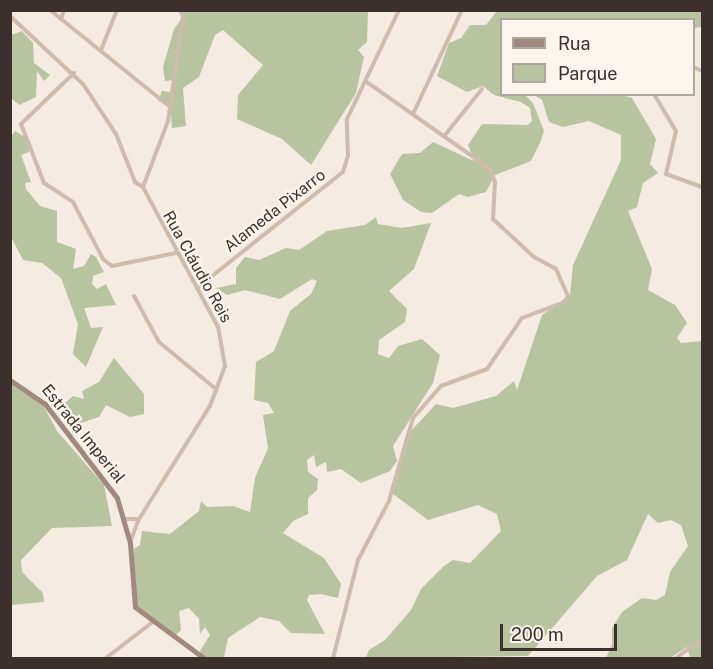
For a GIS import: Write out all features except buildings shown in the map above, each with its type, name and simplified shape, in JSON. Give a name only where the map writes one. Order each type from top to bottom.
[{"type":"street","points":[[50,10],[170,107]]},
{"type":"street","points":[[61,19],[64,10]]},
{"type":"street","points":[[101,50],[117,10]]},
{"type":"street","points":[[143,187],[165,133],[184,10]]},
{"type":"street","name":"Alameda Pixarro","points":[[197,288],[343,171],[348,156],[347,119],[399,10]]},
{"type":"street","points":[[413,114],[462,10]]},
{"type":"street","name":"Rua Cláudio Reis","points":[[10,16],[74,73],[116,134],[135,182],[143,187],[224,344],[225,366],[217,390],[139,519],[130,543]]},
{"type":"street","points":[[74,73],[21,124],[44,183],[73,202],[103,259],[112,266],[177,253]]},
{"type":"street","points":[[333,658],[358,560],[389,501],[412,418],[441,386],[487,369],[522,318],[568,299],[556,269],[534,257],[492,217],[492,172],[445,135],[365,81]]},
{"type":"street","points":[[445,135],[482,89]]},
{"type":"street","points":[[655,96],[676,131],[666,174],[702,187]]},
{"type":"street","points":[[134,296],[159,342],[217,390]]},
{"type":"street","name":"Estrada Imperial","points":[[10,380],[45,404],[109,485],[124,519],[130,543],[133,603],[204,658]]},
{"type":"street","points":[[124,519],[139,519]]},
{"type":"street","points":[[106,658],[154,621]]},
{"type":"street","points":[[676,658],[702,639]]},
{"type":"green space","points":[[178,11],[368,11],[367,42],[358,50],[364,57],[356,93],[311,165],[282,139],[237,119],[238,95],[263,65],[223,30],[215,35],[199,77],[183,88],[186,126],[172,128],[170,105],[158,101],[162,91],[170,92],[174,80],[165,81],[163,67],[174,29],[182,18]]},
{"type":"green space","points":[[497,11],[702,11],[702,27],[695,28],[695,18],[500,18],[500,96],[526,96],[533,103],[544,131],[540,143],[531,161],[495,175],[486,192],[468,197],[459,194],[432,213],[421,212],[403,200],[390,174],[402,154],[420,153],[433,142],[474,161],[468,145],[482,124],[528,125],[532,121],[530,108],[521,102],[494,95],[483,86],[467,92],[437,76],[449,43],[461,38],[470,25],[486,25]]},
{"type":"green space","points":[[22,31],[33,43],[34,63],[50,75],[44,81],[37,71],[36,97],[19,105],[11,98],[11,35]]},
{"type":"green space","points":[[536,96],[624,96],[632,98],[656,139],[650,164],[658,173],[643,183],[637,207],[628,211],[652,269],[648,290],[675,305],[687,323],[677,338],[681,343],[702,341],[702,658],[690,658],[687,647],[670,658],[606,658],[612,645],[612,628],[622,612],[642,598],[656,600],[665,595],[670,572],[688,546],[681,525],[671,520],[658,523],[648,514],[627,560],[597,576],[528,656],[366,658],[369,650],[385,640],[411,610],[421,589],[444,566],[453,560],[470,563],[501,531],[497,514],[478,505],[428,520],[393,494],[408,434],[436,404],[453,408],[496,396],[514,381],[517,390],[542,315],[570,295],[573,265],[621,160],[621,135],[589,121],[563,127],[549,122],[542,100]]},
{"type":"green space","points":[[15,131],[28,139],[29,152],[21,155],[31,182],[25,183],[26,189],[40,206],[57,211],[57,242],[76,249],[73,269],[84,266],[91,254],[96,257],[104,272],[93,276],[92,284],[97,289],[106,284],[116,305],[84,308],[91,328],[103,327],[86,367],[73,354],[78,324],[61,278],[42,263],[23,260],[11,237],[10,138]]},
{"type":"green space","points":[[376,217],[378,224],[402,228],[431,223],[414,269],[389,291],[407,309],[405,322],[379,340],[378,354],[389,358],[398,346],[422,339],[440,355],[433,383],[393,446],[397,461],[390,471],[361,483],[341,469],[327,472],[326,462],[316,467],[314,455],[307,460],[308,472],[318,479],[317,490],[308,498],[308,514],[293,521],[283,533],[324,558],[341,584],[338,598],[321,594],[309,595],[307,600],[325,634],[291,633],[279,621],[260,617],[228,638],[224,658],[203,658],[200,651],[210,635],[205,627],[200,634],[199,619],[189,608],[179,611],[181,630],[176,635],[133,606],[134,549],[140,545],[142,531],[170,534],[199,511],[201,501],[207,507],[233,506],[250,512],[255,478],[268,448],[263,415],[274,413],[268,403],[254,400],[256,362],[274,351],[290,311],[311,294],[317,281],[312,279],[280,299],[245,290],[227,295],[216,288],[236,284],[236,268],[245,257],[259,260],[286,248],[299,250],[327,231],[365,225]]},
{"type":"green space","points":[[114,358],[144,394],[144,414],[130,417],[106,405],[99,417],[78,424],[65,403],[73,396],[84,399],[82,391],[99,382]]},
{"type":"green space","points":[[10,381],[42,403],[57,431],[104,485],[112,526],[52,528],[21,560],[22,572],[43,593],[44,602],[12,605]]}]
